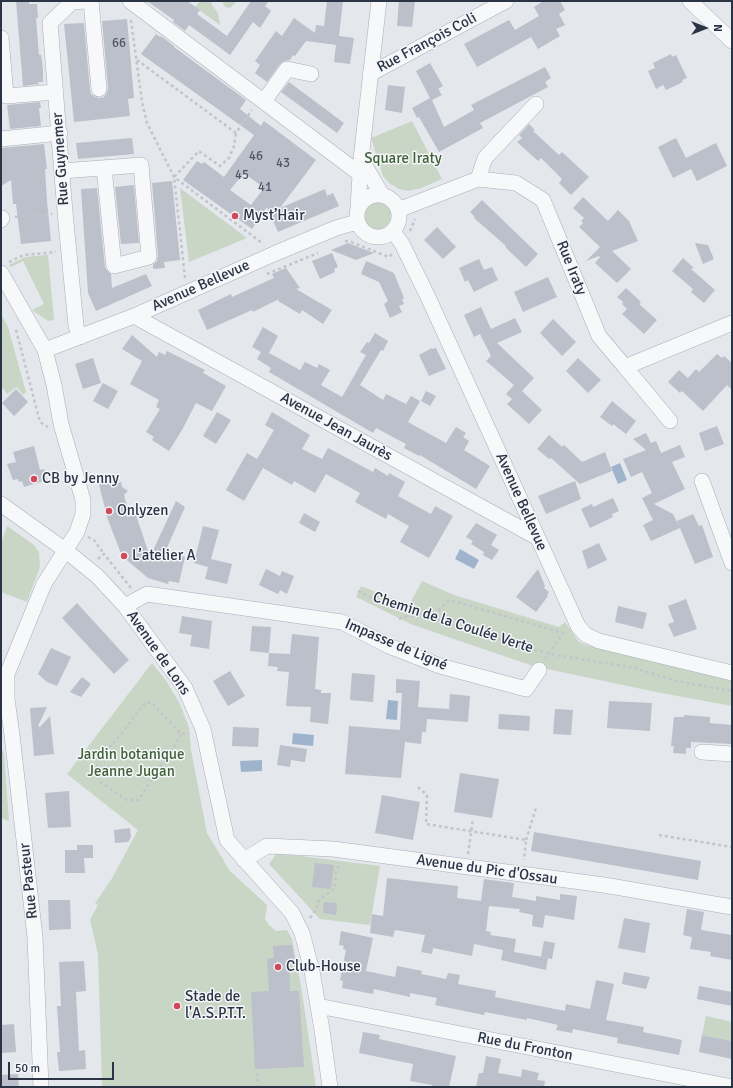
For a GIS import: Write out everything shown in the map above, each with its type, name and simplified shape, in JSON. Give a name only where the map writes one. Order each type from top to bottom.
[{"type":"street","name":"Rue Guynemer","points":[[76,1],[50,23],[60,133],[65,212],[76,326],[80,337]]},
{"type":"street","points":[[91,1],[99,89]]},
{"type":"street","points":[[358,214],[365,198],[371,195],[382,195],[390,198],[395,203],[398,210],[398,221],[393,231],[387,235],[372,237],[360,228],[358,214],[361,159],[379,1]]},
{"type":"street","name":"Rue François Coli","points":[[370,74],[506,1]]},
{"type":"street","points":[[690,1],[732,41]]},
{"type":"street","points":[[130,8],[262,100],[360,174]]},
{"type":"street","points":[[1,38],[3,78],[6,96],[56,92]]},
{"type":"street","points":[[262,100],[287,69],[311,74]]},
{"type":"street","points":[[478,179],[485,158],[536,104]]},
{"type":"street","points":[[1,139],[60,133]]},
{"type":"street","points":[[361,159],[382,195]]},
{"type":"street","points":[[62,171],[141,165],[149,257],[114,266],[104,168]]},
{"type":"street","name":"Rue Iraty","points":[[398,210],[478,179],[516,183],[543,200],[599,336],[670,421]]},
{"type":"street","name":"Avenue Bellevue","points":[[45,350],[134,316],[186,292],[336,228],[358,214]]},
{"type":"street","name":"Avenue Bellevue","points":[[393,231],[402,244],[428,297],[578,626],[586,635],[599,641],[732,673]]},
{"type":"street","points":[[4,268],[45,350],[54,385],[61,424],[83,500],[83,514],[77,532],[44,584],[4,682]]},
{"type":"street","name":"Avenue Jean Jaurès","points":[[134,316],[538,538]]},
{"type":"street","points":[[625,367],[732,323]]},
{"type":"street","points":[[702,481],[732,563]]},
{"type":"street","name":"Avenue de Lons","points":[[1,504],[89,568],[125,606],[185,688],[203,729],[227,840],[292,913],[302,933],[312,971],[330,1087]]},
{"type":"street","name":"Impasse de Ligné","points":[[125,606],[147,594],[342,622],[389,646],[440,666],[526,689],[539,670]]},
{"type":"street","name":"Rue Pasteur","points":[[4,682],[7,699],[7,734],[35,937],[42,1087]]},
{"type":"street","points":[[702,752],[732,754]]},
{"type":"street","name":"Avenue du Pic d'Ossau","points":[[244,860],[267,846],[346,851],[604,885],[732,906]]},
{"type":"street","name":"Rue du Fronton","points":[[318,1006],[732,1087]]},
{"type":"street","name":"Avenue de Lons","points":[[322,1030],[338,1087]]},
{"type":"path","points":[[130,8],[142,102],[147,123],[174,177],[186,292]]},
{"type":"path","points":[[137,59],[236,133]]},
{"type":"path","points":[[174,177],[199,151],[220,166],[229,158],[234,146],[236,133],[262,100]]},
{"type":"path","points":[[174,177],[276,253]]},
{"type":"path","points":[[2,219],[65,212]]},
{"type":"path","points":[[4,268],[24,255],[69,251]]},
{"type":"path","points":[[15,326],[40,422],[47,427]]},
{"type":"path","points":[[77,532],[94,540],[104,554]]},
{"type":"path","name":"Chemin de la Coulée Verte","points":[[358,591],[379,601],[549,654],[635,668],[676,681],[732,691]]},
{"type":"path","points":[[399,619],[407,616],[430,617],[450,600],[506,618],[563,633]]},
{"type":"path","points":[[549,654],[563,633],[578,626]]},
{"type":"path","points":[[181,734],[139,800],[127,800],[99,781],[97,767],[100,756],[117,739],[146,702],[152,703],[181,734],[187,734],[203,729]]},
{"type":"path","points":[[418,788],[427,795],[426,824],[526,840]]},
{"type":"path","points":[[522,874],[526,840],[536,808]]},
{"type":"path","points":[[467,867],[473,819]]},
{"type":"path","points":[[659,835],[732,847]]},
{"type":"path","points":[[302,933],[317,908],[318,900],[334,889],[337,869],[346,851]]},
{"type":"path","points":[[258,1073],[258,1087]]},
{"type":"green space","points":[[200,1],[211,1],[218,13],[220,25],[195,7]]},
{"type":"green space","points":[[222,1],[237,1],[230,8],[225,7]]},
{"type":"green space","name":"Square Iraty","points":[[412,121],[442,179],[421,188],[409,191],[399,189],[389,183],[383,176],[371,138]]},
{"type":"green space","points":[[180,188],[247,238],[189,262]]},
{"type":"green space","points":[[376,200],[382,201],[390,209],[390,221],[382,229],[376,230],[370,229],[362,221],[361,215],[362,209],[370,201]]},
{"type":"green space","points":[[48,255],[54,320],[48,321],[32,310],[44,304],[23,261],[11,267],[9,265],[25,257]]},
{"type":"green space","points":[[1,314],[8,327],[26,392],[23,395],[17,387],[7,394],[2,387],[1,388]]},
{"type":"green space","points":[[7,526],[34,545],[39,552],[40,567],[27,602],[1,592],[1,544]]},
{"type":"green space","points":[[422,581],[454,595],[559,627],[565,622],[579,642],[586,645],[732,681],[732,706],[656,692],[533,666],[413,625],[356,597],[361,586],[409,605]]},
{"type":"green space","name":"Jardin botanique Jeanne Jugan","points":[[152,663],[167,682],[180,704],[189,728],[191,750],[207,833],[230,871],[267,905],[265,919],[269,925],[276,931],[287,930],[292,939],[302,992],[316,1087],[102,1087],[98,954],[90,920],[98,905],[95,903],[111,880],[138,830],[67,774]]},
{"type":"green space","points":[[1,747],[4,754],[9,821],[1,818]]},
{"type":"green space","points":[[277,853],[380,866],[370,925],[320,919],[269,864]]},
{"type":"green space","points":[[706,1016],[732,1022],[732,1041],[702,1035]]},
{"type":"water","points":[[620,463],[627,480],[618,484],[611,467]]},
{"type":"water","points":[[460,549],[479,560],[474,569],[455,559]]},
{"type":"water","points":[[388,700],[398,701],[397,720],[386,719]]},
{"type":"water","points":[[293,733],[314,735],[313,746],[292,744]]},
{"type":"water","points":[[262,760],[262,771],[241,772],[240,761]]},
{"type":"building","points":[[16,1],[29,1],[29,4],[37,4],[38,18],[36,18],[39,55],[41,55],[43,69],[43,82],[38,82],[39,84],[23,86]]},
{"type":"building","points":[[147,1],[187,1],[200,10],[197,14],[227,36],[251,1],[269,1],[265,6],[271,11],[260,28],[253,22],[230,55],[189,25],[185,31],[173,22],[174,20]]},
{"type":"building","points":[[327,1],[343,1],[339,36],[354,38],[350,64],[334,62],[336,45],[306,41],[295,56],[293,55],[290,60],[284,61],[280,64],[267,82],[255,73],[260,65],[255,61],[276,31],[282,36],[294,18],[315,33],[316,25],[324,26]]},
{"type":"building","points":[[399,1],[415,1],[412,27],[397,26]]},
{"type":"building","points":[[543,1],[560,1],[565,10],[559,14],[565,25],[556,29],[560,36],[538,49],[531,37],[477,67],[464,44],[509,20],[515,30],[539,16],[534,7]]},
{"type":"building","points":[[127,19],[134,98],[128,99],[130,116],[74,122],[64,24],[84,23],[90,90],[91,94],[100,98],[104,97],[108,88],[102,21]]},
{"type":"building","points":[[156,34],[160,37],[161,36],[246,100],[240,109],[261,126],[264,121],[316,160],[280,208],[325,189],[327,196],[333,193],[339,206],[278,232],[267,207],[252,229],[183,180],[197,161],[202,164],[204,162],[224,177],[254,135],[141,54]],"holes":[[[244,173],[264,188],[251,205],[230,190]]]},
{"type":"building","points":[[671,54],[672,57],[676,55],[687,78],[682,80],[683,82],[666,90],[663,85],[656,89],[648,71],[655,68],[653,63]]},
{"type":"building","points":[[430,63],[443,86],[438,89],[442,95],[432,100],[444,127],[474,110],[471,105],[545,67],[551,78],[545,82],[548,87],[480,123],[483,128],[439,152],[419,117],[417,118],[412,108],[430,98],[416,71]]},
{"type":"building","points":[[289,82],[344,123],[337,133],[281,92]]},
{"type":"building","points":[[388,85],[405,87],[402,113],[385,110]]},
{"type":"building","points":[[40,102],[41,108],[39,108],[41,126],[10,129],[7,105]]},
{"type":"building","points":[[529,124],[535,130],[533,131],[559,155],[562,152],[589,177],[571,195],[559,183],[562,179],[541,158],[538,161],[517,142],[522,138],[519,135]]},
{"type":"building","points":[[132,138],[134,154],[78,159],[76,143]]},
{"type":"building","points":[[676,138],[686,158],[716,143],[727,166],[697,181],[691,169],[673,178],[658,147]]},
{"type":"building","points":[[44,144],[51,241],[21,244],[16,204],[13,204],[11,180],[1,186],[1,148]]},
{"type":"building","points":[[172,181],[180,260],[164,262],[165,268],[153,269],[153,265],[157,261],[158,256],[152,183]]},
{"type":"building","points":[[134,185],[139,243],[121,244],[115,187]]},
{"type":"building","points":[[97,188],[105,267],[111,274],[112,288],[146,274],[152,286],[96,311],[88,293],[81,189]]},
{"type":"building","points":[[583,197],[608,221],[618,210],[629,221],[638,241],[612,251],[631,269],[617,283],[595,263],[600,257],[599,256],[586,261],[600,247],[579,227],[583,223],[581,221],[584,218],[573,208]]},
{"type":"building","points":[[482,200],[538,254],[526,267],[505,247],[506,246],[474,218],[475,217],[470,212]]},
{"type":"building","points":[[437,227],[456,247],[443,259],[424,240]]},
{"type":"building","points":[[348,243],[374,253],[356,260],[331,250]]},
{"type":"building","points":[[695,243],[708,245],[714,259],[703,264]]},
{"type":"building","points":[[332,253],[338,267],[334,269],[335,272],[320,279],[312,261]]},
{"type":"building","points":[[683,258],[694,268],[691,269],[715,290],[704,303],[691,292],[693,289],[672,271]]},
{"type":"building","points":[[479,259],[484,270],[492,267],[498,280],[474,292],[468,280],[465,282],[459,268]]},
{"type":"building","points":[[366,261],[394,273],[404,298],[402,300],[404,304],[399,306],[402,312],[390,318],[384,304],[388,301],[379,282],[361,274]]},
{"type":"building","points":[[286,268],[300,288],[296,289],[332,310],[323,324],[302,310],[300,314],[278,301],[279,299],[253,312],[252,310],[207,330],[198,310],[231,294],[232,297],[274,278],[272,274]]},
{"type":"building","points":[[548,277],[557,297],[523,312],[514,292]]},
{"type":"building","points":[[626,288],[641,302],[639,304],[657,320],[644,334],[622,314],[627,309],[622,304],[623,302],[617,297]]},
{"type":"building","points":[[481,307],[491,329],[515,318],[522,332],[497,343],[534,378],[522,391],[542,410],[529,424],[507,404],[512,399],[506,394],[514,385],[486,361],[491,356],[480,334],[474,337],[464,315]]},
{"type":"building","points":[[553,319],[576,342],[562,356],[540,333]]},
{"type":"building","points":[[263,327],[278,336],[269,353],[300,370],[305,362],[317,368],[319,364],[330,370],[321,385],[342,397],[366,355],[360,352],[367,342],[369,343],[375,333],[388,341],[360,385],[383,400],[386,394],[406,404],[411,396],[420,401],[408,422],[446,443],[456,427],[466,433],[463,437],[469,441],[464,450],[490,466],[476,489],[420,455],[419,456],[404,448],[406,444],[376,428],[373,433],[269,372],[271,368],[257,359],[261,352],[252,347]]},
{"type":"building","points":[[132,335],[157,357],[159,352],[165,355],[167,351],[205,370],[203,373],[226,386],[212,411],[196,403],[169,451],[152,440],[154,437],[146,432],[160,409],[156,407],[159,400],[130,384],[142,361],[122,349]]},
{"type":"building","points":[[432,348],[436,348],[446,369],[429,376],[419,355]]},
{"type":"building","points":[[717,354],[722,358],[724,356],[732,363],[732,390],[727,385],[703,411],[682,391],[680,393],[668,382],[679,370],[688,378],[696,369],[699,372]]},
{"type":"building","points":[[93,358],[101,383],[83,389],[75,364]]},
{"type":"building","points":[[578,358],[601,380],[588,393],[566,371]]},
{"type":"building","points":[[103,383],[118,391],[108,409],[93,401]]},
{"type":"building","points":[[16,389],[28,402],[14,416],[2,403]]},
{"type":"building","points":[[426,391],[436,396],[430,406],[421,401]]},
{"type":"building","points":[[612,401],[636,421],[626,434],[613,424],[612,426],[600,417]]},
{"type":"building","points":[[217,412],[231,420],[216,444],[203,436]]},
{"type":"building","points":[[272,412],[310,435],[302,449],[322,459],[328,448],[373,472],[375,468],[388,476],[389,473],[405,482],[398,496],[431,514],[435,506],[453,516],[429,558],[400,542],[409,526],[388,514],[386,519],[355,502],[360,493],[326,474],[315,493],[294,481],[292,485],[263,468],[244,501],[226,490],[247,453],[257,459],[274,430],[265,425]]},
{"type":"building","points":[[717,426],[724,444],[705,451],[699,433]]},
{"type":"building","points":[[646,433],[651,443],[656,441],[661,453],[680,445],[685,457],[672,462],[685,489],[654,504],[673,514],[680,528],[651,541],[643,525],[653,520],[642,498],[652,493],[642,472],[631,477],[623,459],[646,450],[633,439]]},
{"type":"building","points":[[549,435],[562,447],[564,445],[582,462],[605,452],[612,471],[580,484],[551,458],[549,459],[537,449]]},
{"type":"building","points":[[34,446],[40,470],[44,469],[47,480],[24,487],[22,481],[19,482],[18,479],[13,480],[7,464],[16,462],[13,452]]},
{"type":"building","points":[[97,477],[111,485],[121,482],[122,487],[128,491],[124,495],[129,514],[135,512],[150,557],[176,501],[185,507],[166,550],[185,557],[179,583],[169,581],[168,584],[148,578],[122,556],[108,520]]},
{"type":"building","points":[[575,481],[581,499],[546,514],[538,496]]},
{"type":"building","points":[[613,498],[619,511],[612,514],[613,517],[590,528],[581,509],[592,504],[593,507]]},
{"type":"building","points":[[304,513],[320,522],[315,532],[299,523]]},
{"type":"building","points":[[693,514],[699,526],[702,525],[713,557],[695,564],[677,521]]},
{"type":"building","points":[[476,523],[497,535],[491,545],[499,550],[492,560],[483,555],[484,552],[471,544],[473,541],[466,537]]},
{"type":"building","points":[[203,526],[219,530],[211,559],[232,564],[227,584],[205,579],[208,567],[194,563]]},
{"type":"building","points":[[599,543],[607,560],[588,569],[582,551]]},
{"type":"building","points":[[266,569],[280,576],[282,571],[294,576],[287,594],[280,590],[278,594],[259,585]]},
{"type":"building","points":[[538,569],[545,586],[544,588],[549,592],[547,595],[548,596],[536,612],[516,597]]},
{"type":"building","points":[[686,599],[697,629],[674,637],[668,624],[674,622],[668,606]]},
{"type":"building","points":[[77,603],[129,660],[114,674],[62,618]]},
{"type":"building","points":[[618,606],[647,613],[643,629],[615,622]]},
{"type":"building","points":[[182,616],[212,621],[209,649],[190,646],[192,635],[179,633]]},
{"type":"building","points":[[252,626],[271,627],[269,653],[250,651]]},
{"type":"building","points":[[292,634],[319,637],[315,689],[321,690],[321,693],[331,693],[328,724],[310,722],[311,707],[286,706],[289,672],[277,671],[278,667],[268,666],[269,653],[290,654]]},
{"type":"building","points":[[51,648],[71,657],[57,686],[47,682],[38,674]]},
{"type":"building","points":[[230,671],[245,696],[228,706],[213,681]]},
{"type":"building","points":[[352,673],[375,675],[373,702],[350,700]]},
{"type":"building","points":[[82,677],[91,684],[81,697],[70,692]]},
{"type":"building","points":[[396,679],[420,681],[418,707],[449,709],[450,694],[470,696],[468,722],[427,719],[426,732],[422,732],[421,744],[405,742],[401,778],[345,774],[349,726],[400,730],[402,693],[396,693]]},
{"type":"building","points":[[609,701],[652,703],[650,731],[607,728]]},
{"type":"building","points":[[47,707],[38,726],[40,727],[50,716],[54,754],[34,756],[30,708]]},
{"type":"building","points":[[555,709],[573,710],[571,735],[553,734]]},
{"type":"building","points":[[499,714],[530,716],[529,731],[498,729]]},
{"type":"building","points":[[684,715],[710,717],[710,723],[732,725],[732,744],[691,742],[691,748],[686,748],[686,754],[673,753],[674,746],[671,746],[674,717],[684,717]]},
{"type":"building","points":[[233,727],[259,728],[258,747],[232,746]]},
{"type":"building","points":[[280,745],[307,749],[305,762],[291,760],[290,767],[277,765]]},
{"type":"building","points":[[460,773],[499,779],[492,818],[454,812]]},
{"type":"building","points":[[69,791],[71,827],[48,828],[45,793]]},
{"type":"building","points":[[382,795],[420,802],[413,840],[375,833]]},
{"type":"building","points":[[130,828],[131,837],[128,842],[115,843],[114,830]]},
{"type":"building","points":[[534,832],[701,861],[698,880],[531,851]]},
{"type":"building","points":[[77,845],[93,845],[93,858],[84,858],[85,873],[65,873],[65,850],[77,850]]},
{"type":"building","points":[[315,863],[334,865],[331,889],[312,887]]},
{"type":"building","points":[[387,878],[458,886],[457,898],[481,901],[484,879],[514,883],[512,897],[536,901],[536,896],[560,900],[560,894],[577,896],[574,920],[545,915],[543,928],[532,926],[533,915],[519,912],[520,909],[489,906],[486,931],[491,932],[490,935],[516,939],[514,952],[548,958],[546,970],[501,960],[503,950],[474,944],[472,956],[433,948],[432,954],[421,952],[425,935],[395,930],[393,937],[370,933],[372,914],[383,916]]},
{"type":"building","points":[[48,900],[70,900],[71,929],[49,930]]},
{"type":"building","points":[[324,902],[337,903],[336,915],[323,913]]},
{"type":"building","points":[[687,909],[704,912],[701,930],[732,935],[732,960],[710,956],[711,952],[690,949],[692,937],[683,935]]},
{"type":"building","points":[[624,918],[650,923],[645,953],[618,948]]},
{"type":"building","points":[[341,931],[373,938],[366,971],[395,977],[397,966],[422,971],[421,974],[446,979],[448,973],[460,975],[458,984],[496,991],[495,997],[565,1011],[566,1004],[590,1009],[596,980],[614,984],[606,1020],[644,1027],[643,1032],[682,1040],[679,1055],[617,1043],[618,1038],[573,1029],[572,1033],[556,1030],[558,1025],[527,1018],[527,1020],[485,1012],[484,1015],[435,1005],[437,998],[410,993],[410,997],[374,989],[373,994],[342,988],[343,981],[340,980],[346,950],[343,949],[344,946],[339,945]]},
{"type":"building","points":[[544,941],[555,943],[552,959],[541,957]]},
{"type":"building","points":[[292,945],[295,962],[289,961],[290,991],[299,991],[304,1067],[255,1069],[251,992],[269,991],[267,959],[274,958],[273,946]]},
{"type":"building","points":[[84,961],[86,991],[76,992],[79,1051],[85,1050],[86,1069],[59,1071],[57,1052],[60,1052],[57,1006],[61,1006],[59,962]]},
{"type":"building","points":[[624,972],[650,977],[646,989],[622,984]]},
{"type":"building","points":[[699,986],[732,992],[732,1006],[697,999]]},
{"type":"building","points":[[14,1024],[16,1052],[1,1053],[1,1025]]},
{"type":"building","points":[[363,1032],[380,1035],[379,1039],[456,1056],[449,1087],[431,1087],[432,1085],[410,1081],[413,1064],[359,1053]]},
{"type":"building","points":[[702,1035],[732,1041],[732,1059],[699,1052]]},
{"type":"building","points":[[486,1056],[501,1059],[498,1073],[521,1077],[522,1069],[539,1073],[537,1080],[545,1081],[544,1087],[476,1087],[479,1073],[483,1073]]},
{"type":"building","points":[[18,1074],[19,1087],[1,1087],[1,1075]]},
{"type":"place","name":"Myst’Hair","points":[[235,216]]},
{"type":"place","name":"CB by Jenny","points":[[34,479]]},
{"type":"place","name":"Onlyzen","points":[[109,511]]},
{"type":"place","name":"L’atelier A","points":[[124,556]]},
{"type":"place","name":"Club-House","points":[[278,967]]},
{"type":"place","name":"Stade de l'A.S.P.T.T.","points":[[177,1006]]}]
